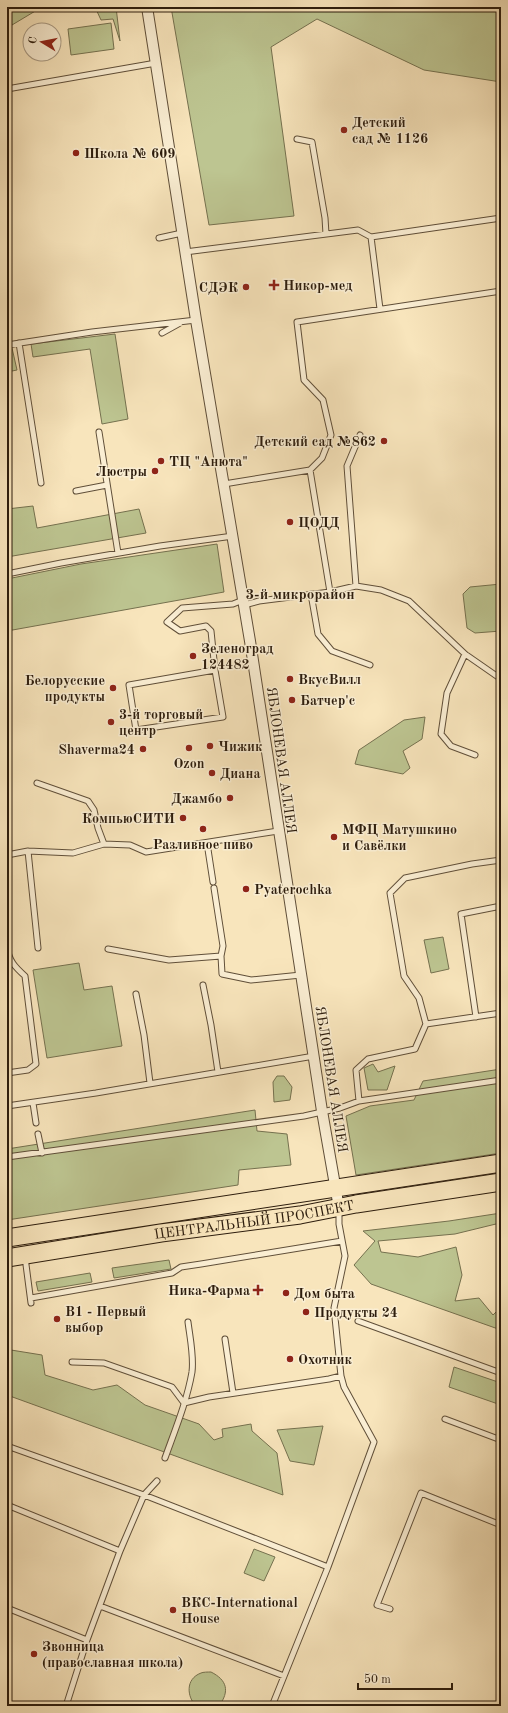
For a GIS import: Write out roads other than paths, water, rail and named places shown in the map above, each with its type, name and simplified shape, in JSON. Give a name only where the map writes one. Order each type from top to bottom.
[{"type":"main road","name":"ЦЕНТРАЛЬНЫЙ ПРОСПЕКТ","points":[[7,1238],[501,1163]]},
{"type":"main road","points":[[459,1170],[451,1178],[453,1185],[462,1188]]},
{"type":"main road","name":"ЦЕНТРАЛЬНЫЙ ПРОСПЕКТ","points":[[7,1258],[161,1233],[339,1208],[356,1204],[501,1182]]},
{"type":"main road","points":[[160,1215],[172,1216],[175,1222],[171,1230],[161,1233]]},
{"type":"street","name":"ЯБЛОНЕВАЯ АЛЛЕЯ","points":[[147,7],[182,234],[243,603],[322,1111],[339,1208]]},
{"type":"lane","points":[[7,89],[156,63]]},
{"type":"lane","points":[[297,139],[312,142],[325,218],[326,234]]},
{"type":"lane","points":[[185,252],[358,230],[371,237],[501,218]]},
{"type":"lane","points":[[159,238],[182,234]]},
{"type":"lane","points":[[371,237],[380,309]]},
{"type":"lane","points":[[224,484],[310,470],[322,458],[331,435],[323,400],[304,380],[297,322],[501,291]]},
{"type":"lane","points":[[7,345],[92,332],[196,320]]},
{"type":"lane","points":[[162,333],[182,322]]},
{"type":"lane","points":[[19,343],[41,483]]},
{"type":"lane","points":[[99,432],[118,553]]},
{"type":"lane","points":[[356,586],[347,466],[360,435]]},
{"type":"lane","points":[[310,470],[330,592]]},
{"type":"lane","points":[[76,491],[107,485]]},
{"type":"lane","points":[[7,574],[118,553],[232,536]]},
{"type":"lane","points":[[215,670],[129,685],[136,730],[223,717],[215,670],[211,631],[206,626],[180,631],[167,622],[182,608],[259,601],[330,592],[356,586],[381,590],[409,601],[465,654],[501,679]]},
{"type":"lane","points":[[311,594],[318,634],[332,652],[370,665]]},
{"type":"lane","points":[[465,654],[447,693],[441,734],[451,746],[475,755]]},
{"type":"lane","points":[[37,783],[88,801],[94,810],[98,828],[104,844]]},
{"type":"lane","points":[[7,854],[28,851],[73,853],[104,844],[130,845],[146,852],[278,831]]},
{"type":"lane","points":[[207,842],[223,946],[221,956],[222,974],[251,980],[301,975]]},
{"type":"lane","points":[[28,851],[38,948]]},
{"type":"lane","points":[[359,1101],[356,1070],[368,1058],[415,1049],[426,1024],[419,998],[404,976],[390,893],[405,878],[472,864],[501,860]]},
{"type":"lane","points":[[476,1017],[461,914],[501,906]]},
{"type":"lane","points":[[7,947],[14,967],[25,976],[36,1064],[28,1070],[7,1074]]},
{"type":"lane","points":[[108,949],[169,960],[221,956]]},
{"type":"lane","points":[[203,985],[212,1025],[218,1072]]},
{"type":"lane","points":[[136,994],[144,1035],[150,1083]]},
{"type":"lane","points":[[426,1024],[501,1013]]},
{"type":"lane","points":[[7,1106],[314,1056]]},
{"type":"lane","points":[[7,1158],[304,1116],[340,1108],[359,1101],[501,1080]]},
{"type":"lane","points":[[33,1102],[36,1123]]},
{"type":"lane","points":[[38,1134],[42,1153]]},
{"type":"lane","points":[[272,1706],[328,1567],[374,1442],[344,1387],[341,1376],[334,1308],[345,1256],[339,1224],[339,1208]]},
{"type":"lane","points":[[24,1255],[31,1301],[172,1273],[181,1267],[342,1241]]},
{"type":"lane","points":[[358,1321],[501,1373]]},
{"type":"lane","points":[[165,1458],[184,1403],[192,1371],[191,1344],[188,1322]]},
{"type":"lane","points":[[224,1339],[233,1393]]},
{"type":"lane","points":[[72,1362],[104,1363],[172,1387],[184,1403]]},
{"type":"lane","points":[[184,1403],[209,1397],[341,1376]]},
{"type":"lane","points":[[445,1419],[501,1440]]},
{"type":"lane","points":[[7,1446],[144,1495],[328,1567]]},
{"type":"lane","points":[[66,1706],[87,1640],[120,1551],[144,1495],[157,1480]]},
{"type":"lane","points":[[390,1609],[377,1605],[421,1493],[501,1525]]},
{"type":"lane","points":[[7,1505],[120,1551]]},
{"type":"lane","points":[[100,1606],[284,1676]]},
{"type":"lane","points":[[7,1608],[87,1640]]},
{"type":"place","name":"Детский сад № 1126","points":[[344,130]]},
{"type":"place","name":"Школа № 609","points":[[76,153]]},
{"type":"place","name":"Никор-мед","points":[[274,285]]},
{"type":"place","name":"СДЭК","points":[[246,287]]},
{"type":"place","name":"Детский сад №862","points":[[384,441]]},
{"type":"place","name":"ТЦ \"Анюта\"","points":[[161,461]]},
{"type":"place","name":"Люстры","points":[[155,471]]},
{"type":"place","name":"ЦОДД","points":[[290,522]]},
{"type":"place","name":"Зеленоград 124482","points":[[193,656]]},
{"type":"place","name":"ВкусВилл","points":[[290,679]]},
{"type":"place","name":"Белорусские продукты","points":[[113,688]]},
{"type":"place","name":"Батчер'с","points":[[292,700]]},
{"type":"place","name":"3-й торговый центр","points":[[111,722]]},
{"type":"place","name":"Чижик","points":[[210,746]]},
{"type":"place","name":"Ozon","points":[[189,748]]},
{"type":"place","name":"Shaverma24","points":[[143,749]]},
{"type":"place","name":"Диана","points":[[212,773]]},
{"type":"place","name":"Джамбо","points":[[230,798]]},
{"type":"place","name":"КомпьюСИТИ","points":[[183,818]]},
{"type":"place","name":"Разливное пиво","points":[[203,829]]},
{"type":"place","name":"МФЦ Матушкино и Савёлки","points":[[334,837]]},
{"type":"place","name":"Pyaterochka","points":[[246,889]]},
{"type":"place","name":"Ника-Фарма","points":[[258,1290]]},
{"type":"place","name":"Дом быта","points":[[286,1293]]},
{"type":"place","name":"Продукты 24","points":[[306,1312]]},
{"type":"place","name":"В1 - Первый выбор","points":[[57,1319]]},
{"type":"place","name":"Охотник","points":[[290,1359]]},
{"type":"place","name":"ВКС-International House","points":[[173,1610]]},
{"type":"place","name":"Звонница (православная школа)","points":[[34,1654]]},
{"type":"district","name":"3-й микрорайон","points":[[300,594]]}]
